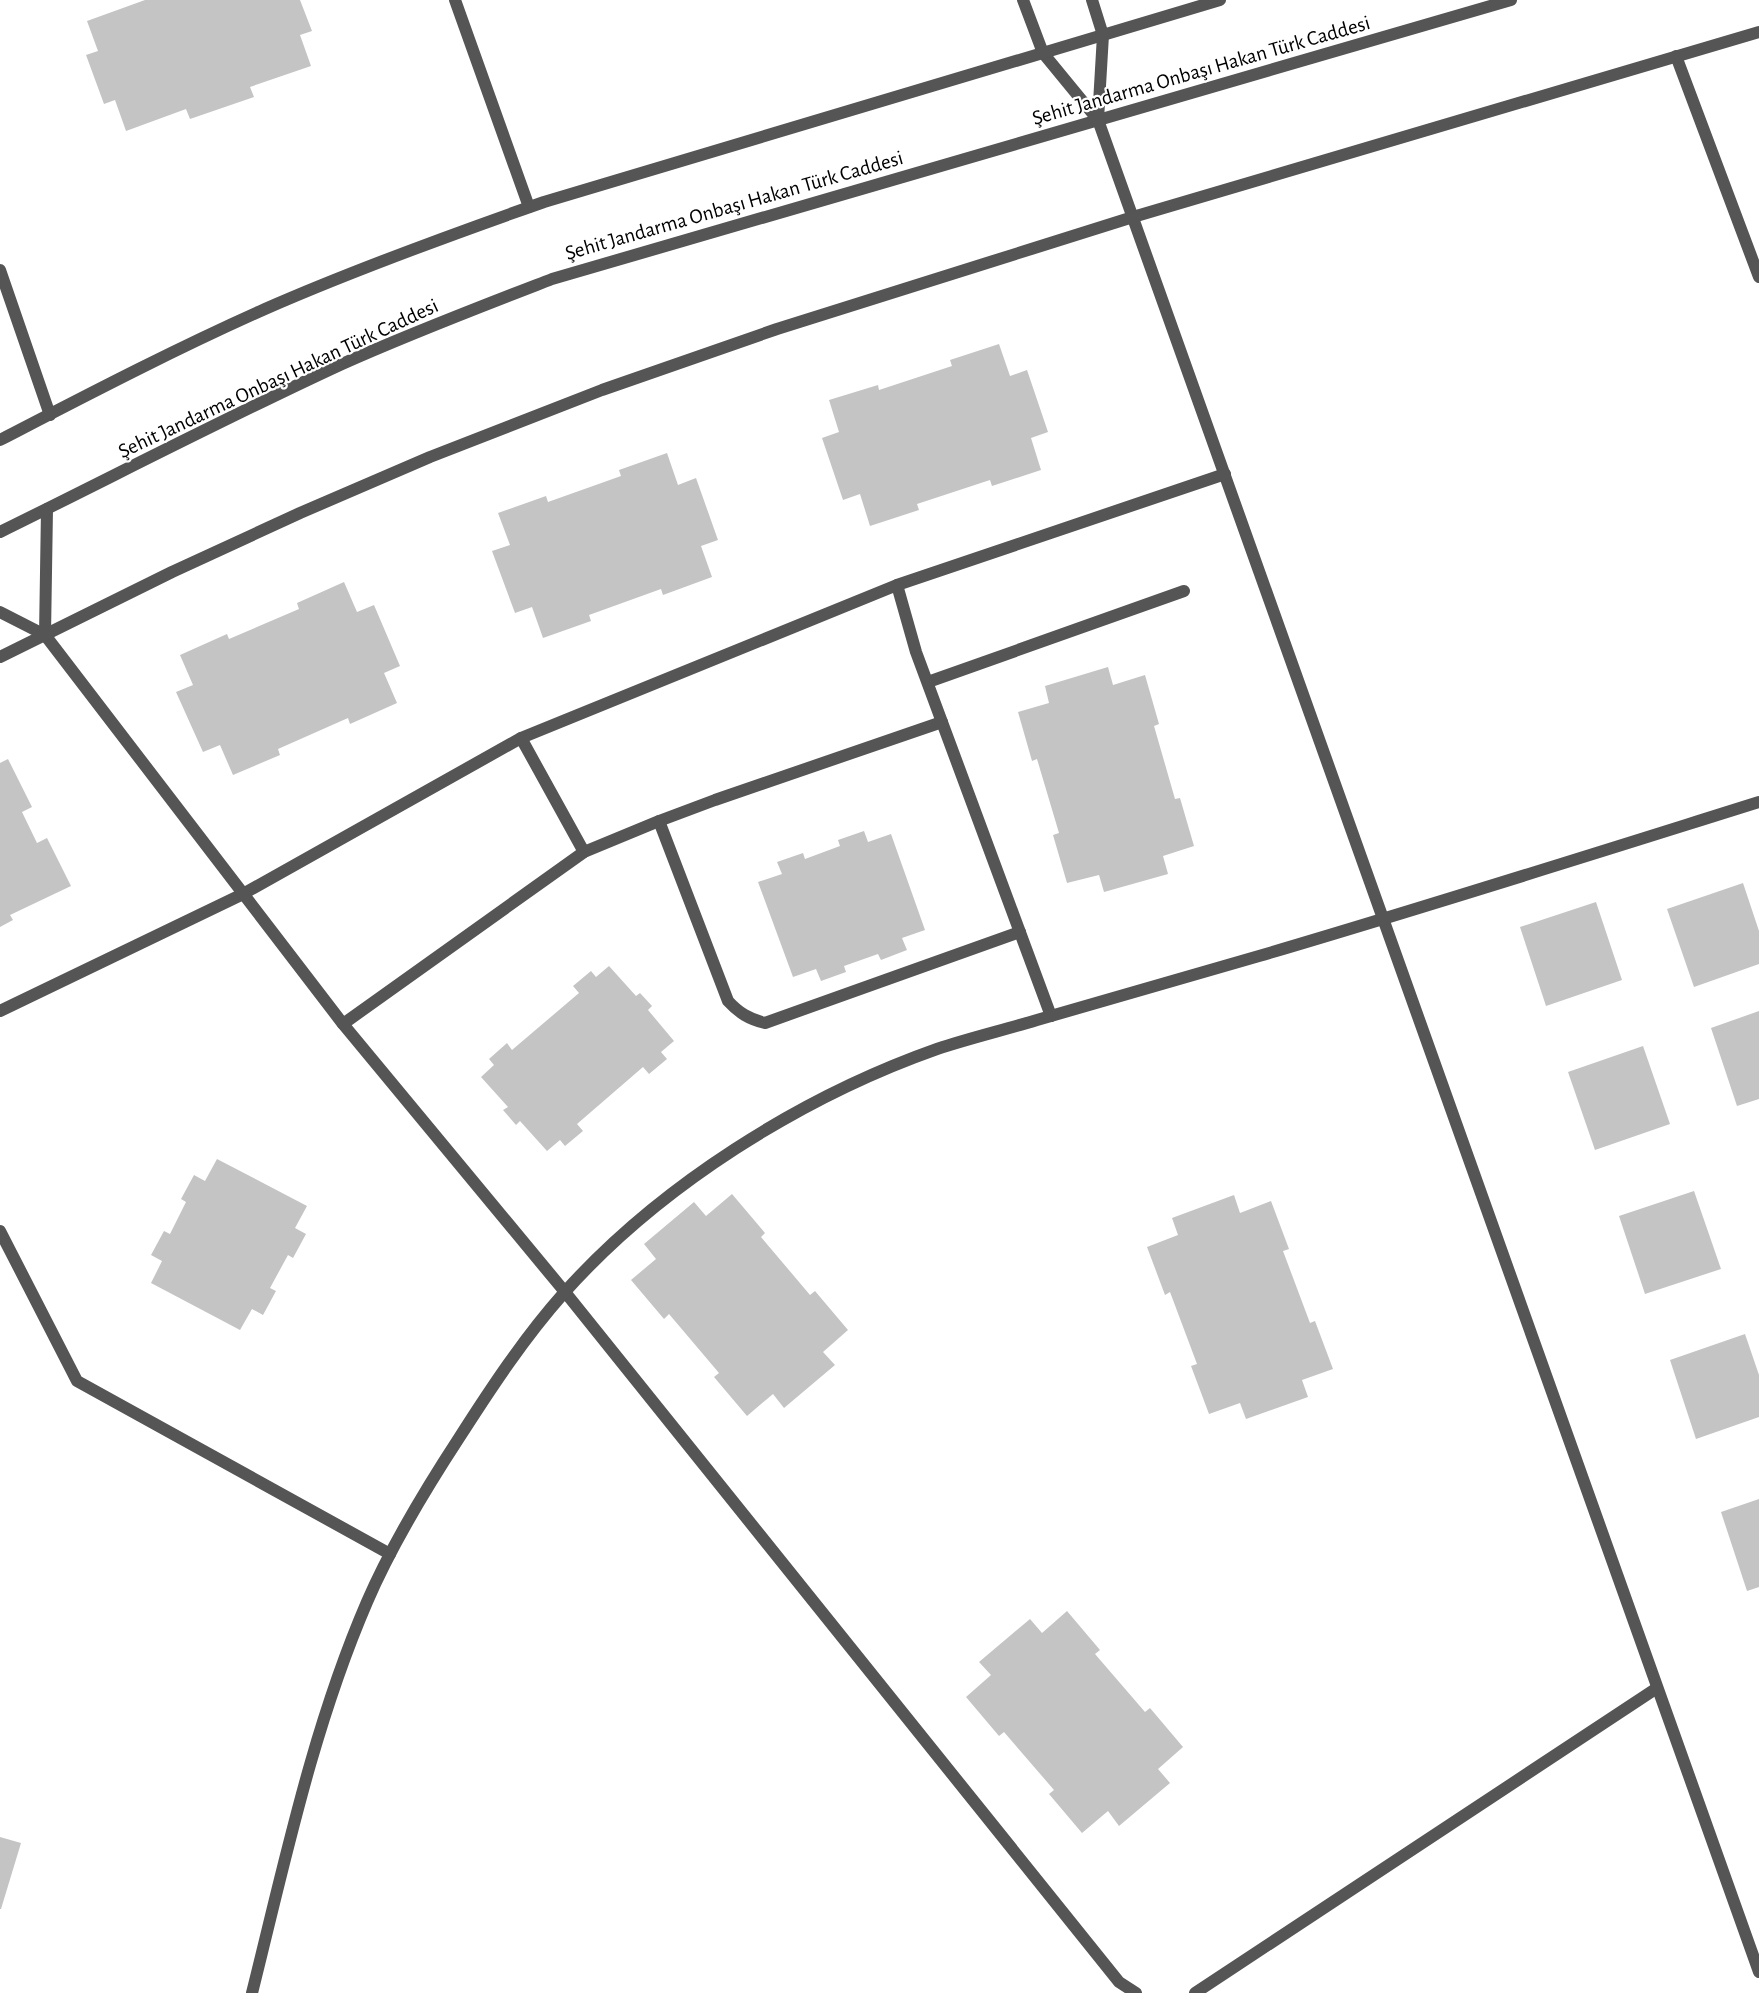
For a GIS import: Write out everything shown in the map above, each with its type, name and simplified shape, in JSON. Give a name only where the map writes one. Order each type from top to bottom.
[{"type":"street","points":[[455,0],[529,207]]},
{"type":"street","points":[[1023,0],[1043,53],[1098,120],[1759,1972]]},
{"type":"street","points":[[1092,0],[1103,35],[1098,120]]},
{"type":"street","points":[[0,440],[264,310],[358,269],[451,234],[529,207],[1220,0]]},
{"type":"street","name":"Şehit Jandarma Onbaşı Hakan Türk Caddesi","points":[[0,532],[343,364],[447,319],[552,279],[1511,0]]},
{"type":"street","points":[[0,657],[172,572],[300,513],[430,457],[602,390],[777,328],[1133,217],[1759,32]]},
{"type":"street","points":[[1676,56],[1759,277]]},
{"type":"street","points":[[0,270],[50,414]]},
{"type":"street","points":[[0,1011],[243,894],[521,738],[897,585],[1225,474]]},
{"type":"street","points":[[45,635],[47,509]]},
{"type":"street","points":[[897,585],[916,652],[1051,1016]]},
{"type":"street","points":[[928,682],[1184,591]]},
{"type":"street","points":[[0,612],[45,635],[343,1024],[565,1292],[1119,1982],[1136,1993]]},
{"type":"street","points":[[343,1024],[584,852],[658,821],[942,722]]},
{"type":"street","points":[[521,738],[584,852]]},
{"type":"street","points":[[252,1993],[318,1731],[341,1666],[390,1554],[436,1473],[525,1339],[565,1292],[609,1247],[661,1203],[716,1162],[773,1126],[826,1097],[937,1049],[1384,920],[1759,802]]},
{"type":"street","points":[[658,821],[728,1001],[736,1010],[755,1021],[765,1023],[1020,932]]},
{"type":"street","points":[[0,1231],[77,1381],[390,1554]]},
{"type":"street","points":[[1195,1993],[1658,1688]]},
{"type":"building","points":[[145,0],[300,0],[312,31],[300,35],[311,66],[250,87],[254,97],[190,119],[186,109],[126,131],[115,100],[104,104],[86,55],[98,51],[87,21]]},
{"type":"building","points":[[999,344],[1010,376],[1027,370],[1048,432],[1031,438],[1041,470],[992,486],[990,480],[917,504],[919,510],[870,526],[860,494],[843,500],[822,438],[839,432],[829,400],[878,385],[879,390],[952,366],[950,360]]},
{"type":"building","points":[[667,453],[678,485],[696,478],[718,540],[701,546],[712,577],[663,595],[661,589],[589,615],[591,621],[543,638],[532,607],[515,613],[492,551],[510,545],[498,513],[546,496],[548,502],[621,476],[619,470]]},
{"type":"building","points":[[344,582],[357,612],[374,605],[400,666],[384,673],[397,703],[350,724],[348,718],[278,749],[280,755],[233,775],[220,745],[203,752],[176,692],[193,685],[180,655],[227,634],[229,639],[299,609],[297,603]]},
{"type":"building","points":[[1108,667],[1113,685],[1145,675],[1159,724],[1154,726],[1175,799],[1180,798],[1194,846],[1163,856],[1168,874],[1104,892],[1099,875],[1067,883],[1053,835],[1059,833],[1037,759],[1032,761],[1018,712],[1049,703],[1045,686]]},
{"type":"building","points":[[8,759],[32,807],[22,812],[37,843],[47,838],[71,886],[10,915],[13,920],[0,927],[0,763]]},
{"type":"building","points":[[864,831],[868,842],[891,834],[925,930],[902,938],[907,950],[881,960],[878,954],[844,966],[846,972],[821,981],[816,969],[793,977],[758,882],[782,874],[777,862],[803,853],[805,859],[840,846],[838,840]]},
{"type":"building","points":[[1743,883],[1759,931],[1759,964],[1694,987],[1667,909]]},
{"type":"building","points":[[1596,902],[1622,980],[1546,1006],[1520,927]]},
{"type":"building","points":[[609,966],[636,996],[640,993],[652,1006],[648,1010],[674,1041],[661,1052],[667,1059],[649,1074],[643,1067],[577,1124],[583,1131],[565,1146],[560,1140],[547,1151],[520,1121],[516,1125],[503,1110],[508,1107],[481,1077],[494,1065],[489,1059],[507,1043],[512,1050],[579,993],[573,986],[591,971],[596,977]]},
{"type":"building","points":[[1759,1011],[1759,1099],[1737,1106],[1711,1028]]},
{"type":"building","points":[[1643,1046],[1670,1124],[1595,1150],[1568,1072]]},
{"type":"building","points":[[217,1159],[307,1206],[295,1228],[306,1234],[293,1258],[288,1255],[270,1288],[276,1291],[263,1315],[252,1309],[240,1330],[151,1283],[162,1261],[151,1255],[164,1231],[170,1234],[186,1202],[181,1199],[194,1175],[205,1181]]},
{"type":"building","points":[[1694,1191],[1721,1269],[1645,1294],[1619,1216]]},
{"type":"building","points":[[732,1194],[765,1233],[761,1237],[810,1295],[815,1291],[848,1330],[823,1352],[835,1365],[784,1408],[773,1394],[747,1416],[714,1377],[719,1373],[669,1314],[664,1319],[631,1280],[656,1259],[644,1244],[694,1202],[706,1216]]},
{"type":"building","points":[[1234,1195],[1240,1213],[1271,1201],[1289,1249],[1283,1251],[1310,1323],[1315,1321],[1333,1369],[1302,1380],[1308,1397],[1246,1419],[1240,1403],[1209,1414],[1191,1366],[1197,1364],[1170,1292],[1165,1295],[1147,1247],[1178,1235],[1172,1218]]},
{"type":"building","points":[[1745,1334],[1759,1375],[1759,1417],[1696,1439],[1670,1360]]},
{"type":"building","points":[[1759,1499],[1759,1587],[1747,1591],[1721,1512]]},
{"type":"building","points":[[1067,1611],[1100,1650],[1095,1654],[1145,1712],[1150,1708],[1183,1747],[1158,1769],[1170,1783],[1119,1826],[1108,1811],[1082,1833],[1049,1794],[1054,1790],[1004,1732],[999,1736],[966,1697],[991,1675],[979,1662],[1030,1619],[1042,1633]]},
{"type":"building","points":[[0,1837],[21,1843],[1,1909],[0,1909]]}]
